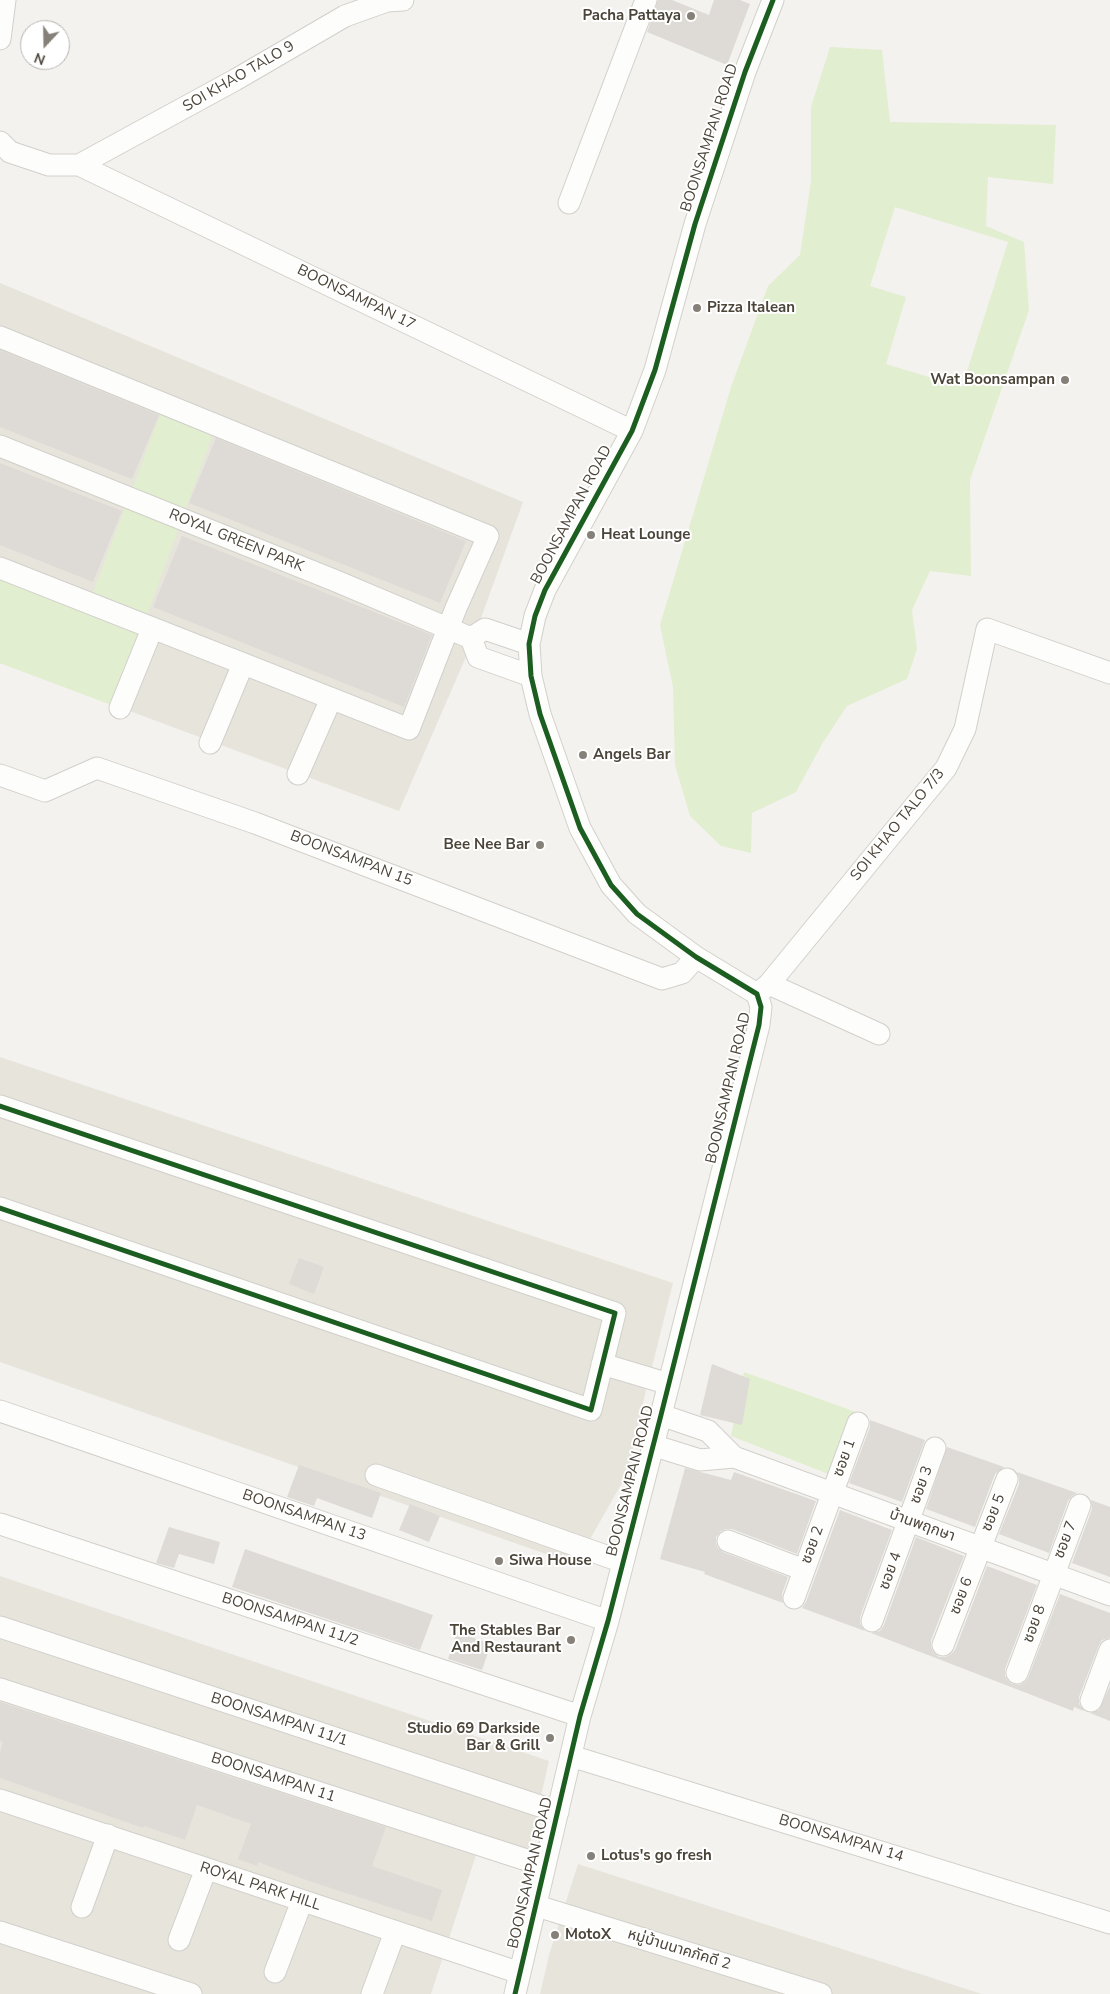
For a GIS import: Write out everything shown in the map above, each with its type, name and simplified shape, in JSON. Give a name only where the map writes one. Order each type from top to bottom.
[{"type":"street","points":[[0,39],[5,0]]},
{"type":"street","name":"SOI KHAO TALO 9","points":[[79,165],[228,84],[345,16],[387,1],[403,0]]},
{"type":"street","points":[[569,203],[646,0]]},
{"type":"street","name":"BOONSAMPAN ROAD","points":[[515,1994],[580,1716],[608,1621],[652,1445],[662,1415],[668,1384],[759,1025],[763,989],[696,957],[637,914],[612,885],[580,828],[540,714],[531,676],[529,644],[535,616],[545,590],[632,430],[655,370],[700,206],[744,72],[774,0]]},
{"type":"street","points":[[0,142],[10,152],[49,165],[79,165]]},
{"type":"street","name":"BOONSAMPAN 17","points":[[79,165],[632,430]]},
{"type":"street","points":[[0,337],[488,536],[448,629],[409,729],[331,700],[0,568]]},
{"type":"street","name":"ROYAL GREEN PARK","points":[[0,446],[336,581],[471,638]]},
{"type":"street","points":[[120,708],[152,629]]},
{"type":"street","points":[[529,644],[485,629],[471,638],[478,657],[531,676]]},
{"type":"street","name":"SOI KHAO TALO 7/3","points":[[763,989],[946,768],[965,729],[987,629],[1110,673]]},
{"type":"street","points":[[210,743],[243,664]]},
{"type":"street","points":[[298,774],[331,700]]},
{"type":"street","name":"BOONSAMPAN 15","points":[[0,776],[45,791],[97,768],[255,823],[662,979],[682,973],[696,957]]},
{"type":"street","points":[[763,989],[879,1034]]},
{"type":"street","points":[[0,1106],[615,1312],[591,1410],[0,1208]]},
{"type":"street","points":[[602,1364],[668,1384]]},
{"type":"street","name":"BOONSAMPAN 13","points":[[0,1410],[608,1621]]},
{"type":"street","name":"บ้านพฤกษา","points":[[662,1415],[708,1431],[734,1457],[1110,1595]]},
{"type":"street","name":"ซอย 1","points":[[832,1493],[858,1423]]},
{"type":"street","name":"บ้านพฤกษา","points":[[652,1445],[700,1460],[734,1457]]},
{"type":"street","name":"ซอย 3","points":[[909,1521],[935,1448]]},
{"type":"street","points":[[376,1475],[623,1562]]},
{"type":"street","name":"ซอย 5","points":[[980,1547],[1007,1479]]},
{"type":"street","name":"ซอย 2","points":[[794,1598],[832,1493]]},
{"type":"street","name":"ซอย 7","points":[[1053,1574],[1080,1505]]},
{"type":"street","name":"ซอย 4","points":[[872,1621],[909,1521]]},
{"type":"street","name":"BOONSAMPAN 11/2","points":[[0,1524],[580,1716]]},
{"type":"street","points":[[728,1541],[804,1570]]},
{"type":"street","name":"ซอย 6","points":[[943,1645],[980,1547]]},
{"type":"street","name":"ซอย 8","points":[[1017,1673],[1053,1574]]},
{"type":"street","name":"BOONSAMPAN 11/1","points":[[0,1627],[558,1812]]},
{"type":"street","points":[[1091,1701],[1110,1650]]},
{"type":"street","name":"BOONSAMPAN 11","points":[[0,1689],[545,1866]]},
{"type":"street","name":"BOONSAMPAN 14","points":[[571,1756],[1110,1923]]},
{"type":"street","name":"ROYAL PARK HILL","points":[[1,1805],[108,1835],[520,1973]]},
{"type":"street","points":[[82,1907],[108,1835]]},
{"type":"street","points":[[179,1940],[206,1869]]},
{"type":"street","points":[[275,1972],[302,1901]]},
{"type":"street","name":"หมู่บ้านนาคภัคดี 2","points":[[537,1906],[821,1994]]},
{"type":"street","points":[[0,1932],[192,1994]]},
{"type":"street","points":[[372,1994],[395,1932]]},
{"type":"shaded area","points":[[0,283],[523,502],[472,643],[399,811],[0,663]]},
{"type":"shaded area","points":[[0,1057],[673,1283],[652,1367],[632,1375],[646,1390],[627,1474],[585,1548],[580,1566],[0,1362]]},
{"type":"shaded area","points":[[0,1576],[549,1761],[528,1853],[0,1679]]},
{"type":"shaded area","points":[[0,1700],[476,1855],[431,1994],[0,1994]]},
{"type":"shaded area","points":[[578,1864],[982,1994],[540,1994],[549,1955]]},
{"type":"green space","points":[[830,47],[882,50],[890,122],[1056,125],[1053,184],[988,177],[986,226],[1024,242],[1029,310],[970,480],[971,576],[930,571],[912,610],[917,649],[907,679],[847,706],[822,744],[796,792],[752,813],[751,853],[721,846],[690,816],[675,765],[673,687],[660,625],[731,387],[768,286],[800,255],[811,181],[811,107]],"holes":[[[895,207],[1008,242],[962,387],[886,364],[906,297],[870,286]]]},
{"type":"green space","points":[[162,410],[214,431],[114,706],[0,663],[0,573],[87,608]]},
{"type":"green space","points":[[744,1372],[856,1412],[831,1475],[731,1436]]},
{"type":"building","points":[[658,0],[672,0],[709,15],[714,0],[740,0],[750,4],[727,65],[647,32]]},
{"type":"building","points":[[0,350],[159,415],[132,479],[0,427]]},
{"type":"building","points":[[216,438],[466,541],[440,603],[189,503]]},
{"type":"building","points":[[0,463],[122,511],[93,582],[0,545]]},
{"type":"building","points":[[182,536],[432,635],[404,707],[153,607]]},
{"type":"building","points":[[299,1258],[324,1267],[314,1294],[289,1284]]},
{"type":"building","points":[[712,1364],[750,1379],[742,1425],[700,1415]]},
{"type":"building","points":[[870,1420],[925,1440],[902,1502],[849,1483],[870,1427]]},
{"type":"building","points":[[947,1447],[1004,1467],[995,1474],[975,1527],[926,1509]]},
{"type":"building","points":[[299,1465],[381,1493],[372,1518],[317,1498],[314,1506],[287,1497]]},
{"type":"building","points":[[685,1468],[731,1480],[734,1472],[816,1501],[797,1554],[732,1529],[721,1531],[716,1537],[718,1548],[723,1552],[788,1577],[782,1594],[783,1603],[704,1574],[705,1572],[660,1559]]},
{"type":"building","points":[[1017,1472],[1077,1493],[1068,1501],[1049,1553],[999,1534],[1019,1484]]},
{"type":"building","points":[[1091,1500],[1110,1507],[1110,1577],[1072,1563],[1092,1509]]},
{"type":"building","points":[[410,1504],[440,1516],[429,1542],[399,1530]]},
{"type":"building","points":[[840,1510],[892,1530],[860,1617],[860,1624],[865,1631],[802,1608],[806,1602]]},
{"type":"building","points":[[169,1527],[220,1542],[214,1564],[179,1554],[174,1568],[156,1563]]},
{"type":"building","points":[[916,1537],[964,1556],[931,1640],[933,1652],[939,1657],[950,1655],[955,1650],[987,1566],[1037,1585],[1005,1669],[1005,1676],[1012,1684],[1020,1685],[1028,1678],[1060,1594],[1110,1613],[1110,1638],[1102,1640],[1099,1645],[1079,1697],[1079,1704],[1084,1711],[1074,1707],[1073,1711],[871,1633],[880,1631],[884,1625]]},
{"type":"building","points":[[245,1549],[433,1615],[420,1650],[232,1587]]},
{"type":"building","points":[[457,1632],[491,1644],[482,1670],[448,1659]]},
{"type":"building","points":[[1110,1686],[1110,1721],[1090,1713],[1099,1710]]},
{"type":"building","points":[[0,1702],[386,1827],[372,1866],[442,1890],[432,1921],[309,1881],[258,1862],[257,1866],[238,1859],[251,1824],[197,1805],[185,1840],[144,1826],[143,1828],[0,1778],[0,1753],[3,1742],[0,1741]]},
{"type":"cycle path","points":[[515,1994],[580,1716],[608,1621],[661,1415],[759,1025],[761,1007],[757,994],[696,957],[637,914],[611,885],[580,828],[540,714],[531,676],[529,644],[535,616],[545,590],[632,431],[655,370],[695,224],[745,72],[773,0]]},
{"type":"cycle path","points":[[0,1106],[615,1313],[591,1410],[0,1208]]},
{"type":"place","name":"Pacha Pattaya","points":[[691,16]]},
{"type":"place","name":"Pizza Italean","points":[[697,308]]},
{"type":"place","name":"Wat Boonsampan","points":[[1065,380]]},
{"type":"place","name":"Heat Lounge","points":[[591,535]]},
{"type":"place","name":"Angels Bar","points":[[583,755]]},
{"type":"place","name":"Bee Nee Bar","points":[[540,845]]},
{"type":"place","name":"Siwa House","points":[[499,1561]]},
{"type":"place","name":"The Stables Bar And Restaurant","points":[[571,1640]]},
{"type":"place","name":"Studio 69 Darkside Bar & Grill","points":[[550,1738]]},
{"type":"place","name":"Lotus's go fresh","points":[[591,1856]]},
{"type":"place","name":"MotoX","points":[[555,1935]]}]
